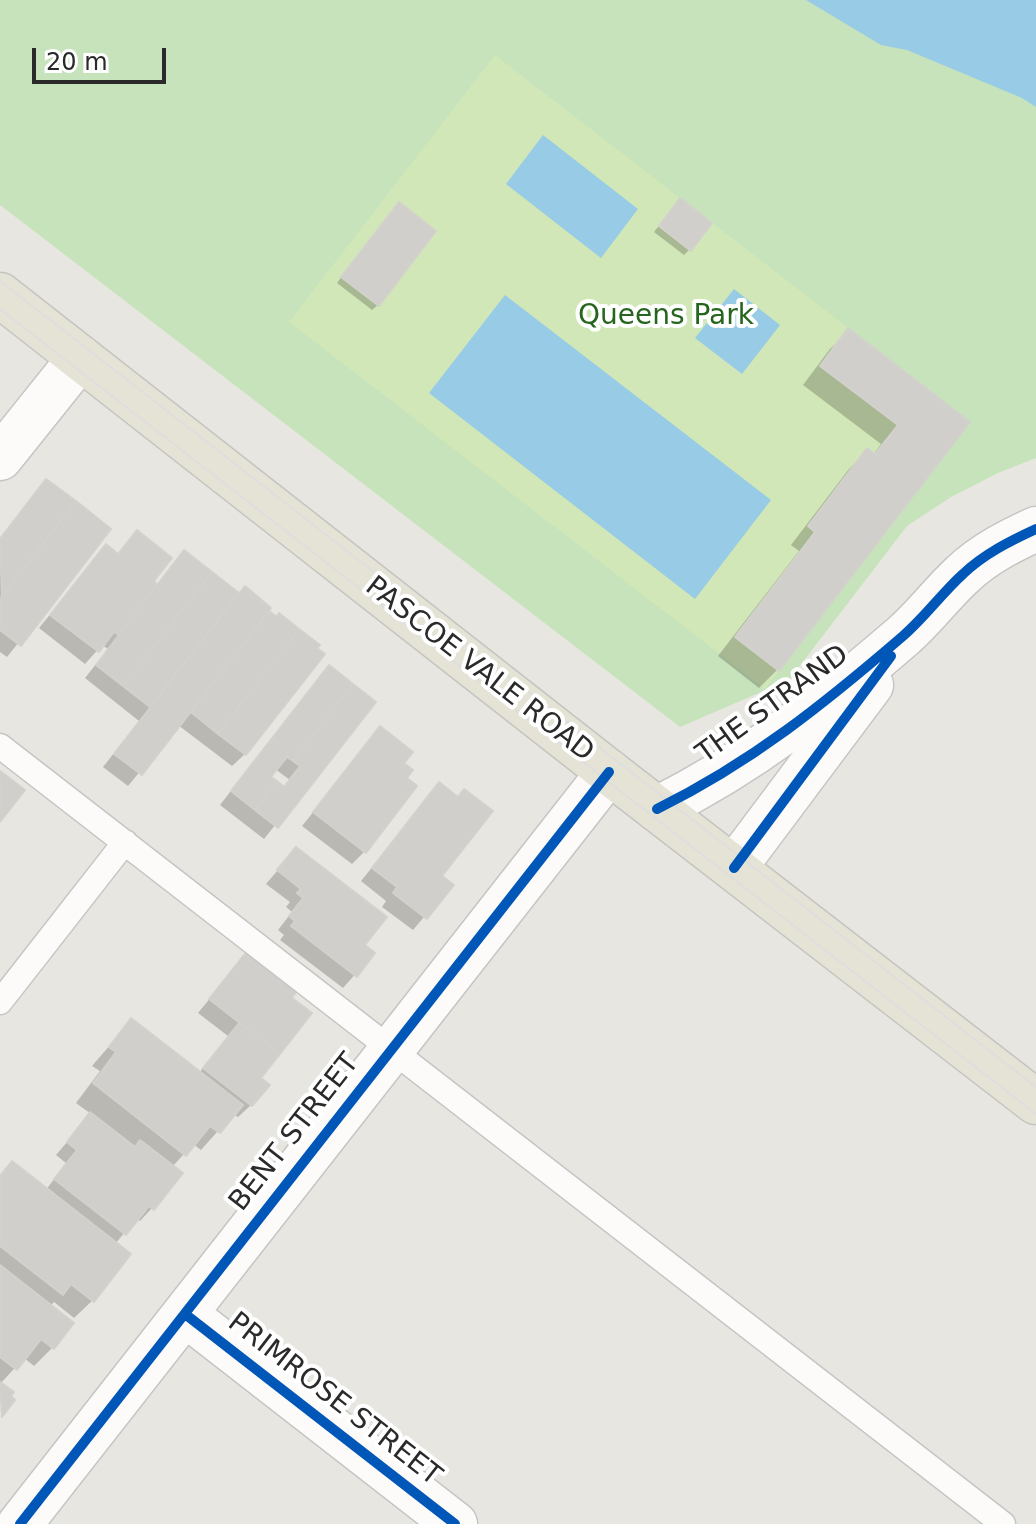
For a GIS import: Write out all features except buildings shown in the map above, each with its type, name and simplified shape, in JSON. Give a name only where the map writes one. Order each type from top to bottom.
[{"type":"main road","name":"PASCOE VALE ROAD","points":[[0,295],[1036,1102]]},
{"type":"street","points":[[0,458],[80,358]]},
{"type":"street","name":"THE STRAND","points":[[657,809],[767,746],[836,693],[909,630],[964,572],[999,547],[1036,529]]},
{"type":"street","name":"THE STRAND","points":[[734,868],[909,630]]},
{"type":"street","name":"BENT STREET","points":[[20,1524],[609,772]]},
{"type":"street","name":"PRIMROSE STREET","points":[[185,1314],[455,1524]]},
{"type":"lane","points":[[0,746],[1003,1524]]},
{"type":"lane","points":[[0,1002],[125,842]]},
{"type":"green space","name":"Queens Park","points":[[0,0],[1036,0],[1036,458],[951,497],[907,526],[789,680],[680,727],[0,205]]},
{"type":"green space","points":[[495,55],[970,422],[765,689],[289,322]]},
{"type":"water","points":[[806,0],[1036,0],[1036,107],[1022,98],[907,50],[881,45]]},
{"type":"water","points":[[543,135],[638,209],[601,258],[506,184]]},
{"type":"water","points":[[734,289],[780,325],[742,374],[695,338]]},
{"type":"water","points":[[505,295],[771,500],[695,599],[429,393]]},
{"type":"tram line","points":[[0,281],[1036,1087]]},
{"type":"tram line","points":[[0,309],[1036,1114]]},
{"type":"cycle path","points":[[657,809],[724,772],[786,730],[903,636],[971,567],[998,548],[1036,529]]},
{"type":"cycle path","points":[[734,868],[891,656]]},
{"type":"cycle path","points":[[20,1524],[609,772]]},
{"type":"cycle path","points":[[185,1314],[455,1524]]}]
